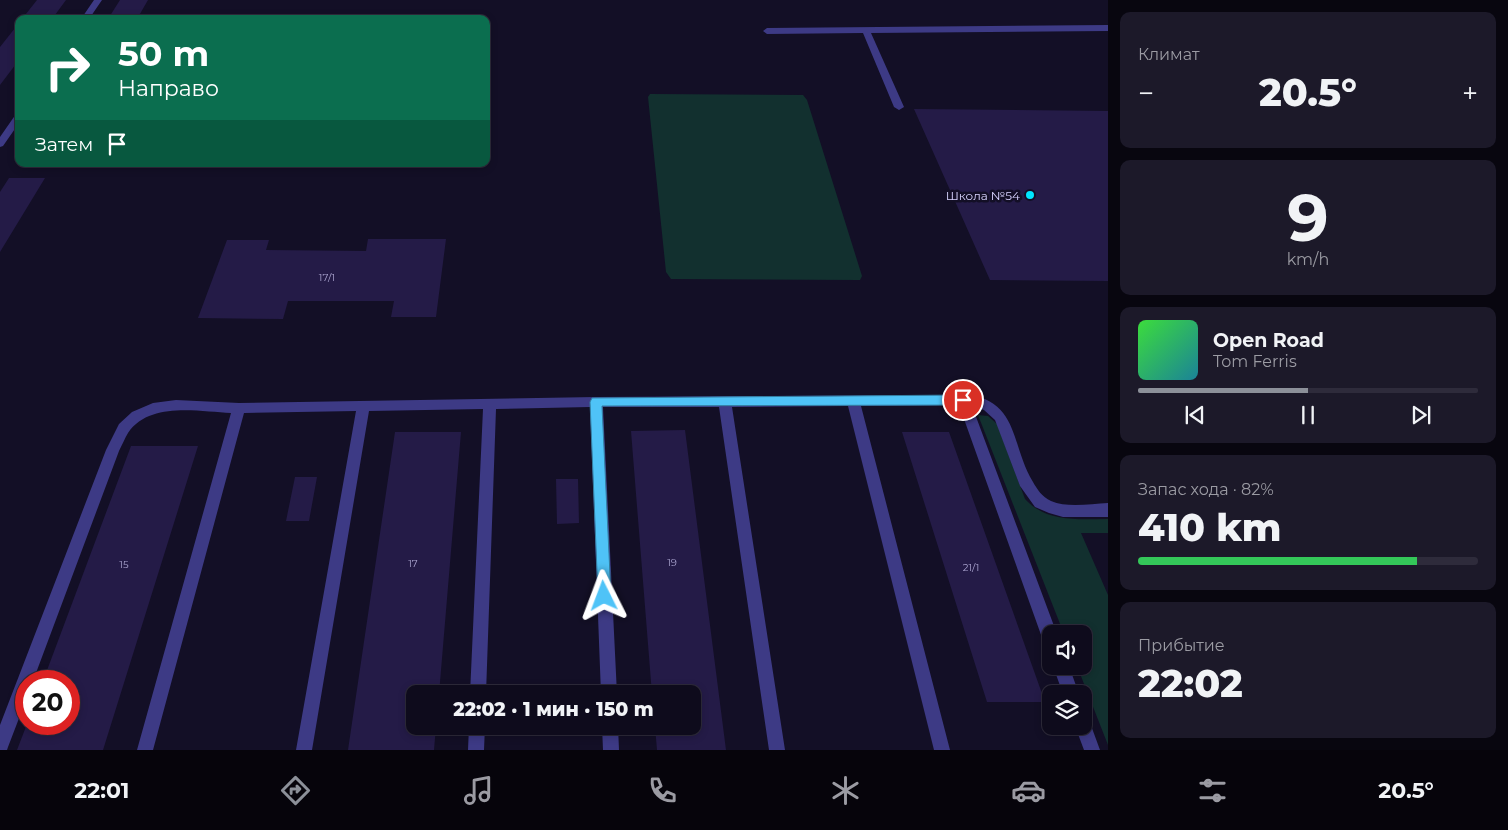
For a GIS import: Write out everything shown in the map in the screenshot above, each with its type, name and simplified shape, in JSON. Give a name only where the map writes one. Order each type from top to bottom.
[{"type":"street","points":[[88,15],[98,0]]},
{"type":"street","points":[[767,31],[1108,28]]},
{"type":"street","points":[[866,30],[899,107]]},
{"type":"street","points":[[0,144],[15,122]]},
{"type":"street","points":[[963,400],[1046,625]]},
{"type":"street","points":[[0,747],[96,490],[113,450],[124,428],[137,416],[153,408],[176,405],[239,408],[596,402],[963,400],[986,404],[994,409],[1000,417],[1027,487],[1036,500],[1047,507],[1059,509],[1108,510]]},
{"type":"street","points":[[725,401],[777,750]]},
{"type":"street","points":[[852,401],[942,750]]},
{"type":"street","points":[[596,402],[609,685]]},
{"type":"street","points":[[478,685],[490,404]]},
{"type":"street","points":[[304,750],[363,406]]},
{"type":"street","points":[[145,750],[239,408]]},
{"type":"street","points":[[476,750],[477,735]]},
{"type":"street","points":[[610,735],[611,750]]},
{"type":"street","points":[[1086,735],[1092,750]]},
{"type":"green space","points":[[650,94],[803,95],[807,100],[862,276],[860,280],[671,279],[666,272],[648,97]]},
{"type":"green space","points":[[978,415],[988,416],[997,424],[1025,499],[1034,507],[1053,516],[1064,518],[1108,519],[1108,533],[1081,533],[1108,595],[1108,745],[1092,704],[1092,685],[1084,685],[1081,675],[1092,675],[1092,625],[1060,625]]},
{"type":"building","points":[[37,0],[66,0],[55,15],[25,15]]},
{"type":"building","points":[[120,0],[148,0],[139,15],[111,15]]},
{"type":"building","points":[[15,28],[15,65],[0,85],[0,47]]},
{"type":"building","name":"Школа №54","points":[[914,109],[1108,111],[1108,281],[990,280]]},
{"type":"building","points":[[9,178],[45,178],[0,252],[0,192]]},
{"type":"building","points":[[368,239],[446,239],[436,317],[391,317],[394,301],[288,301],[283,319],[198,318],[227,240],[269,240],[266,250],[366,251]]},
{"type":"building","points":[[685,430],[726,750],[657,750],[656,735],[701,735],[701,685],[651,685],[631,431]]},
{"type":"building","points":[[395,432],[461,432],[440,685],[406,685],[406,735],[435,735],[434,750],[348,750]]},
{"type":"building","points":[[902,432],[949,432],[1042,694],[1042,702],[987,702]]},
{"type":"building","points":[[131,446],[198,446],[103,750],[17,750],[23,735],[80,735],[80,670],[47,670]]},
{"type":"building","points":[[295,477],[317,477],[309,521],[286,521]]},
{"type":"building","points":[[556,479],[578,479],[579,523],[557,524]]},
{"type":"place","name":"Школа №54","points":[[1030,195]]},
{"type":"route","points":[[604,596],[596,402],[963,400]]}]
